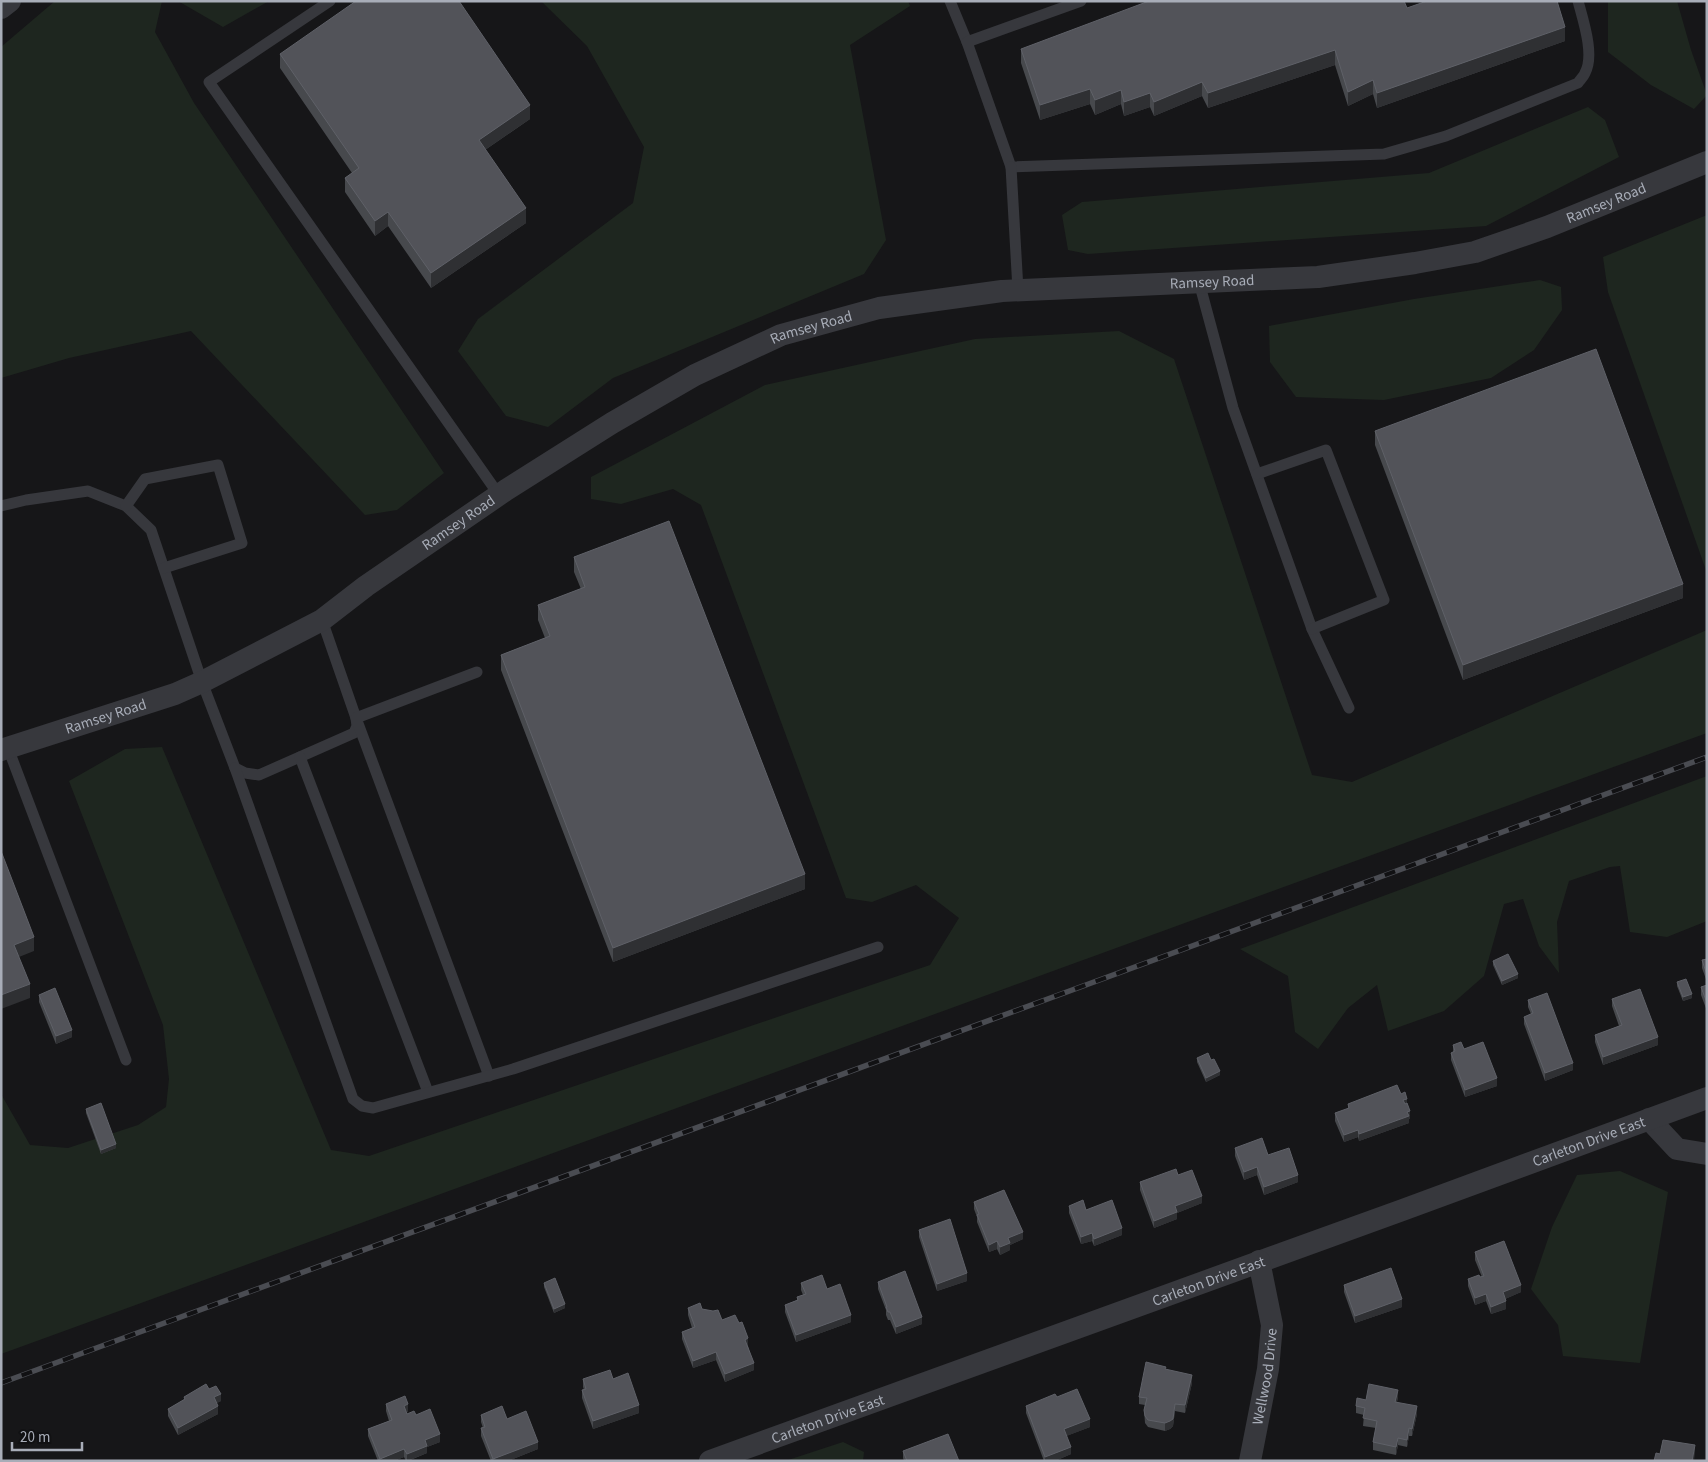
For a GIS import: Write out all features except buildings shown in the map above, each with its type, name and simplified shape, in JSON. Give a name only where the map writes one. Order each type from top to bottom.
[{"type":"street","points":[[1,8],[10,1]]},
{"type":"street","name":"Ramsey Road","points":[[5,749],[175,694],[322,620],[366,586],[499,495],[612,422],[695,375],[781,335],[879,308],[1018,290],[1318,277],[1416,263],[1475,252],[1546,227],[1707,162]]},
{"type":"street","name":"Carleton Drive East","points":[[710,1461],[1001,1358],[1259,1261],[1707,1098]]},
{"type":"street","points":[[1649,1120],[1677,1149],[1707,1154]]},
{"type":"street","name":"Wellwood Drive","points":[[1250,1461],[1268,1369],[1272,1325],[1259,1261]]},
{"type":"lane","points":[[330,1],[209,82],[499,495]]},
{"type":"lane","points":[[950,1],[967,42],[1011,167],[1018,290]]},
{"type":"lane","points":[[967,42],[1081,1]]},
{"type":"lane","points":[[1011,167],[1384,154],[1446,136],[1578,83],[1586,73],[1590,58],[1578,1]]},
{"type":"lane","points":[[1199,282],[1233,408],[1312,629],[1349,708]]},
{"type":"lane","points":[[1257,474],[1326,450],[1384,600],[1312,629]]},
{"type":"lane","points":[[126,506],[145,479],[218,465],[242,543],[164,568]]},
{"type":"lane","points":[[1,506],[26,500],[88,491],[126,506],[152,530],[202,682],[235,768],[353,1099],[362,1106],[373,1108],[513,1069],[878,947]]},
{"type":"lane","points":[[322,620],[356,718],[489,1076]]},
{"type":"lane","points":[[356,718],[477,672]]},
{"type":"lane","points":[[235,768],[245,773],[259,775],[354,732],[357,726],[356,718]]},
{"type":"lane","points":[[5,749],[126,1060]]},
{"type":"lane","points":[[300,757],[428,1092]]},
{"type":"shaded area","points":[[55,1],[162,1],[155,32],[194,103],[444,473],[397,510],[365,515],[191,331],[69,358],[1,378],[1,47]]},
{"type":"shaded area","points":[[178,1],[269,1],[223,27]]},
{"type":"shaded area","points":[[541,1],[908,1],[910,6],[850,45],[886,240],[864,274],[613,378],[548,427],[506,416],[458,351],[478,319],[633,203],[644,147],[587,46]]},
{"type":"shaded area","points":[[1608,1],[1677,1],[1691,50],[1707,95],[1694,109],[1651,85],[1608,52]]},
{"type":"shaded area","points":[[1588,107],[1605,120],[1619,157],[1486,226],[1088,254],[1068,250],[1062,215],[1082,202],[1429,173]]},
{"type":"shaded area","points":[[1707,215],[1707,573],[1608,292],[1603,257]]},
{"type":"shaded area","points":[[1540,280],[1561,287],[1562,310],[1534,350],[1491,378],[1384,400],[1296,397],[1270,362],[1269,326],[1414,299]]},
{"type":"shaded area","points":[[1119,331],[1174,359],[1312,775],[1352,782],[1707,630],[1707,733],[1,1354],[1,1094],[30,1145],[68,1148],[138,1125],[166,1107],[169,1079],[163,1025],[69,781],[125,749],[162,747],[331,1150],[369,1156],[930,965],[959,918],[916,885],[872,902],[846,898],[701,505],[673,489],[621,504],[591,499],[591,477],[765,385],[975,339]]},
{"type":"shaded area","points":[[1707,776],[1707,921],[1667,937],[1630,932],[1620,866],[1610,867],[1569,881],[1557,922],[1559,973],[1539,946],[1523,899],[1504,904],[1484,976],[1444,1011],[1388,1031],[1377,985],[1348,1008],[1318,1049],[1295,1032],[1288,976],[1240,949]]},
{"type":"shaded area","points":[[1620,1171],[1668,1192],[1640,1363],[1563,1356],[1558,1325],[1531,1289],[1552,1227],[1577,1175]]},
{"type":"shaded area","points":[[843,1442],[864,1452],[863,1461],[785,1461]]},
{"type":"railway","points":[[1,1383],[1707,757]]}]
